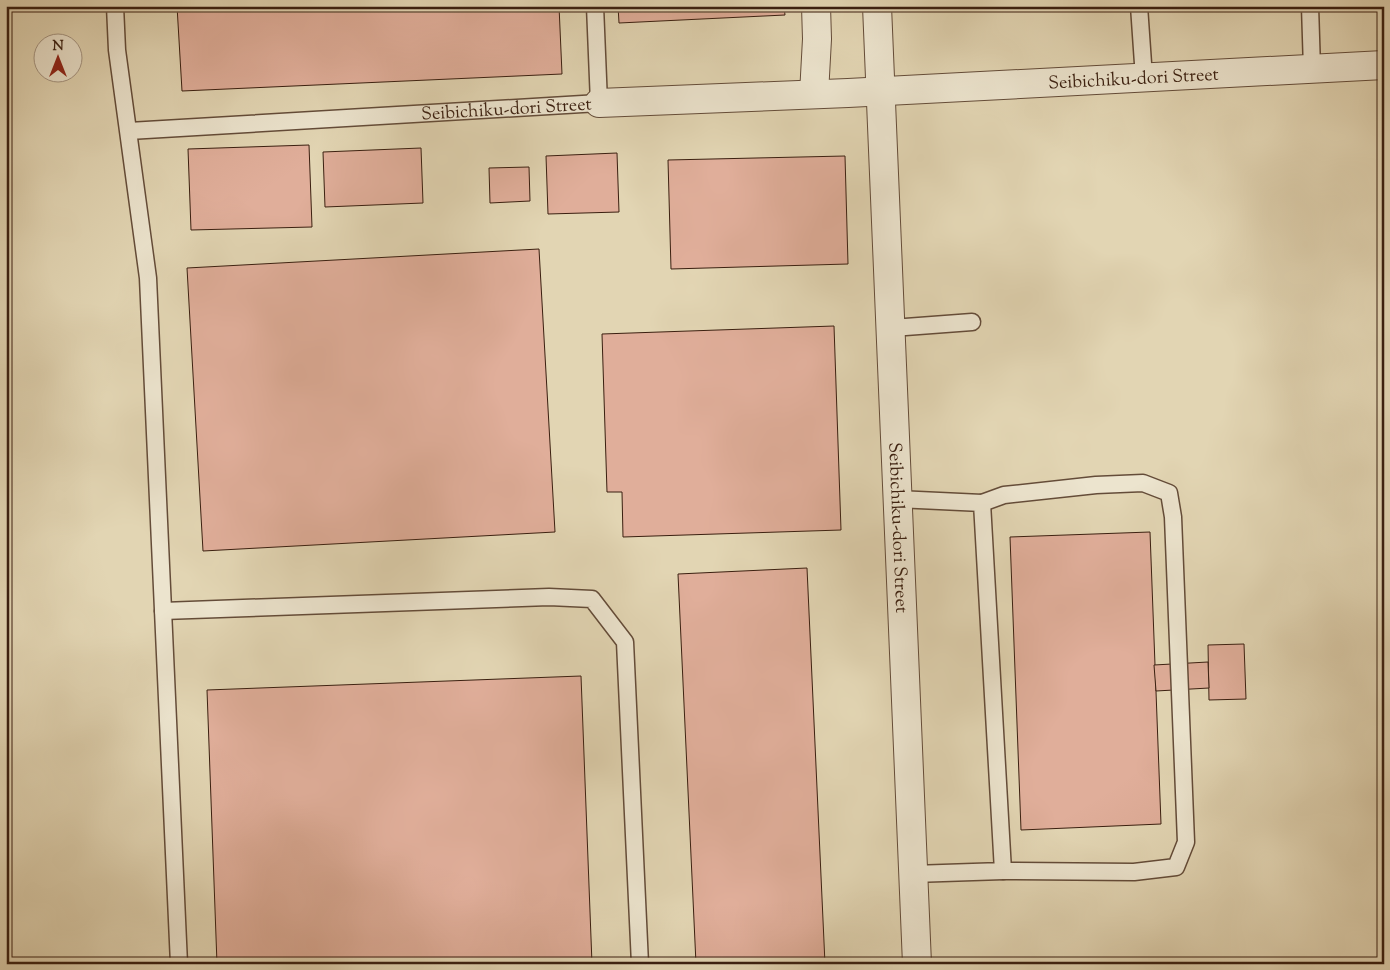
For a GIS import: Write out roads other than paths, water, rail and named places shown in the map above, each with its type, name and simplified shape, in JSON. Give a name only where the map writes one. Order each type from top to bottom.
[{"type":"street","points":[[814,94],[817,39],[816,6]]},
{"type":"street","points":[[877,6],[882,91]]},
{"type":"street","name":"Seibichiku-dori Street","points":[[599,103],[882,91],[1384,65]]},
{"type":"street","name":"Seibichiku-dori Street","points":[[882,91],[917,964]]},
{"type":"lane","points":[[115,6],[117,50],[148,278],[179,964]]},
{"type":"lane","points":[[594,6],[599,103]]},
{"type":"lane","points":[[1139,6],[1144,78]]},
{"type":"lane","points":[[1310,6],[1312,69]]},
{"type":"lane","name":"Seibichiku-dori Street","points":[[129,131],[599,103]]},
{"type":"lane","points":[[892,328],[972,322]]},
{"type":"lane","points":[[897,499],[982,503],[1004,495],[1096,485],[1143,483],[1169,493],[1173,517],[1186,842],[1176,867],[1134,872],[1003,871],[913,874]]},
{"type":"lane","points":[[982,503],[1003,871]]},
{"type":"lane","points":[[163,610],[549,597],[592,599],[624,642],[640,964]]}]
